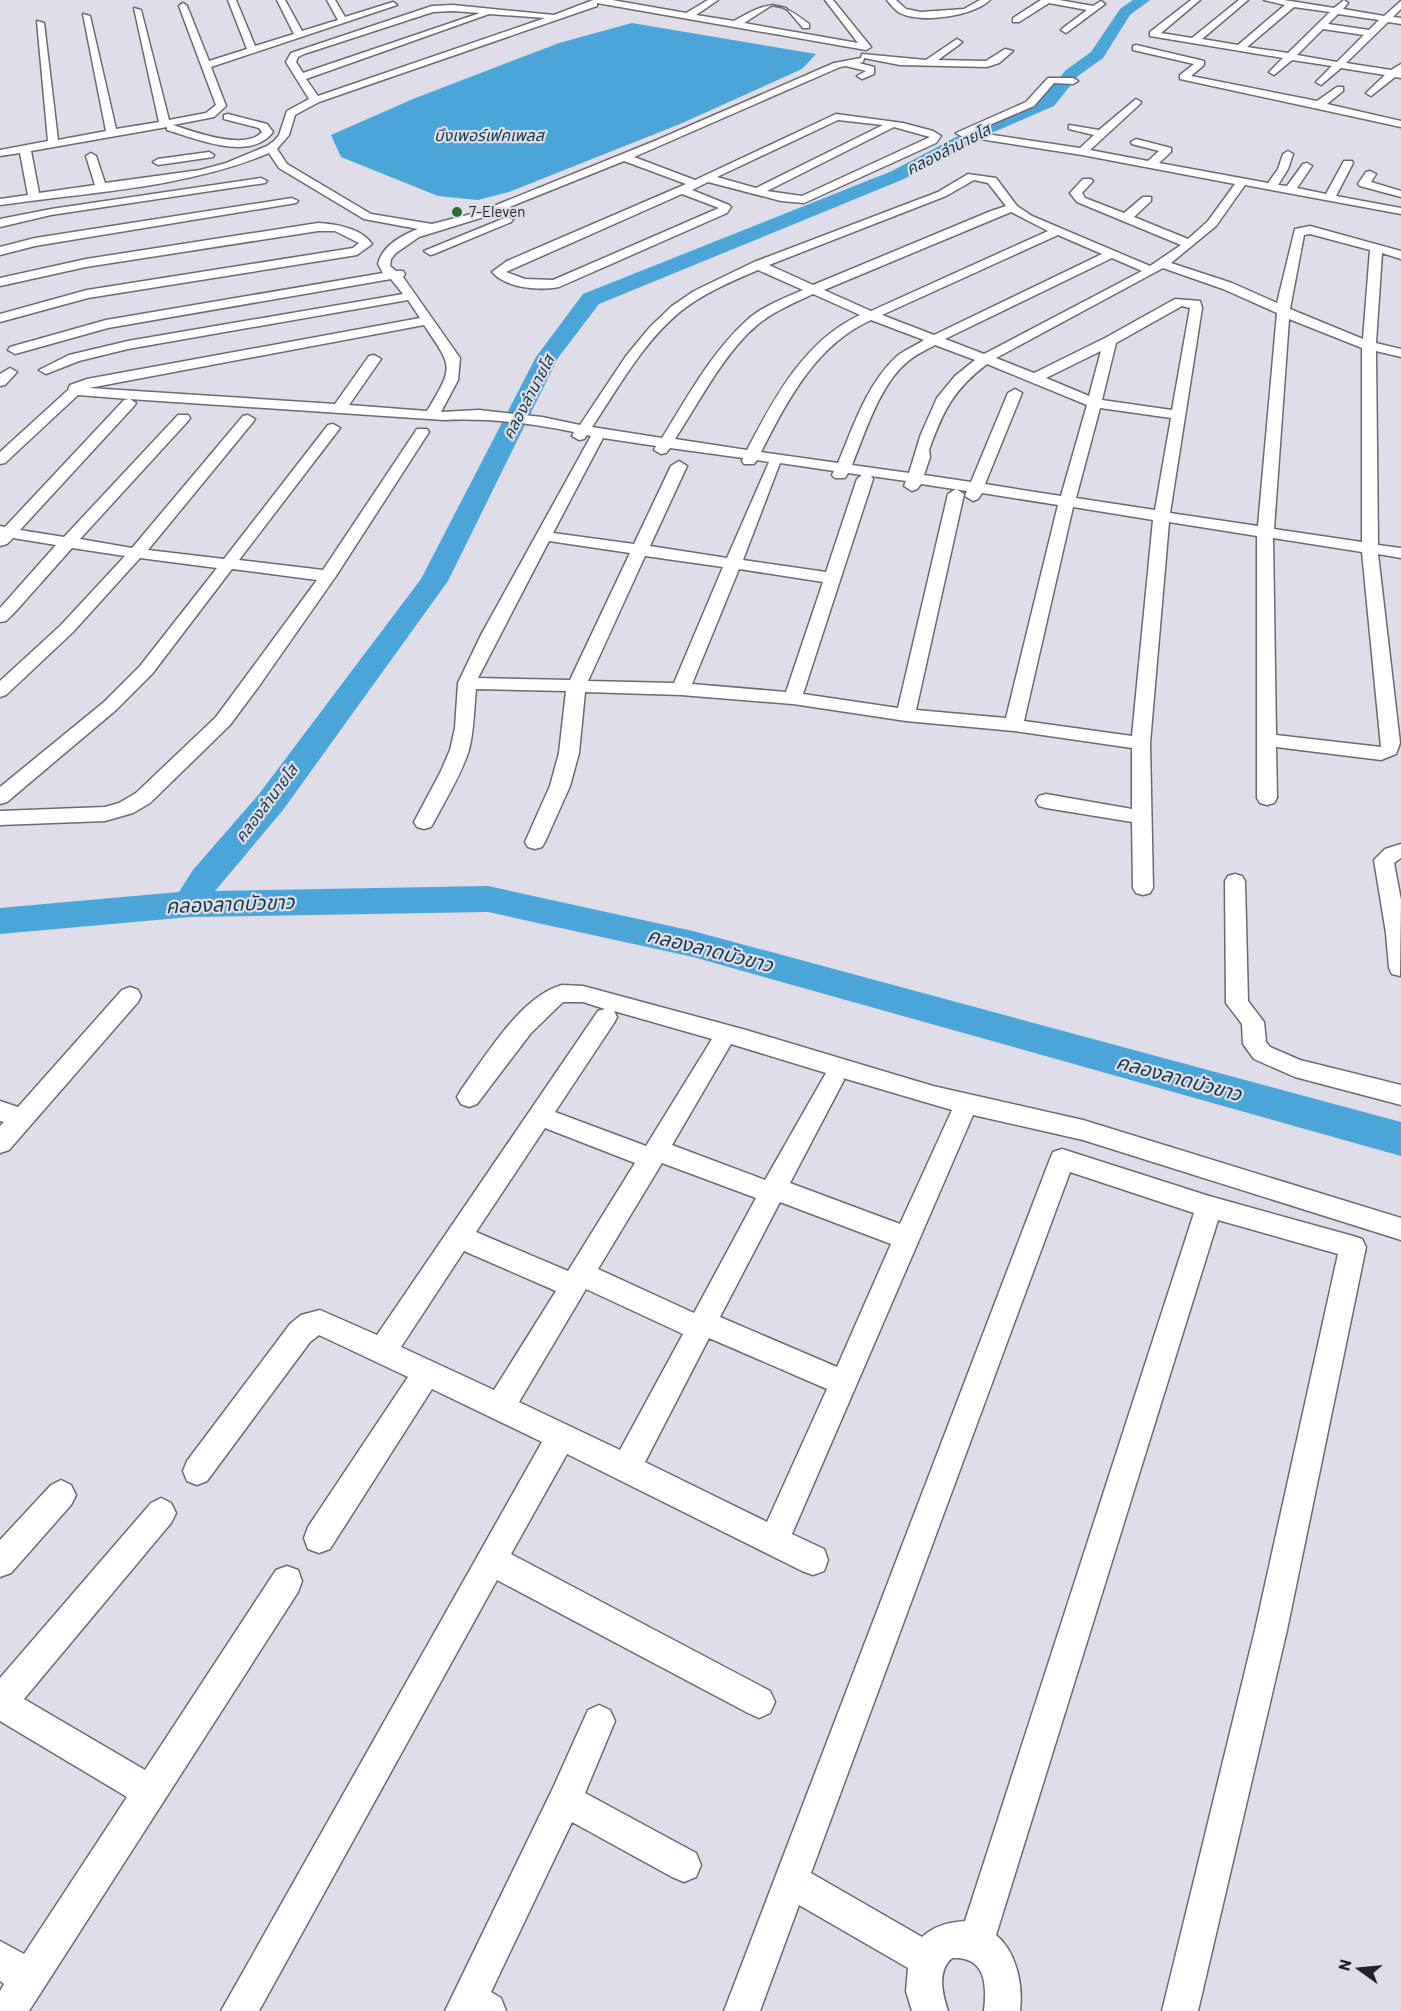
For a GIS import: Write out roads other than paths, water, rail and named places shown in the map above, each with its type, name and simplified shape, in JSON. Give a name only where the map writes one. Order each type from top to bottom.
[{"type":"street","points":[[232,0],[252,50]]},
{"type":"street","points":[[281,0],[298,35]]},
{"type":"street","points":[[331,0],[343,21]]},
{"type":"street","points":[[608,0],[640,7],[651,0]]},
{"type":"street","points":[[689,15],[714,0]]},
{"type":"street","points":[[829,0],[852,31],[859,55]]},
{"type":"street","points":[[891,0],[903,11],[912,14],[959,12],[971,9],[986,0]]},
{"type":"street","points":[[946,0],[959,12]]},
{"type":"street","points":[[1016,20],[1046,0],[1095,9]]},
{"type":"street","points":[[1066,30],[1108,0]]},
{"type":"street","points":[[1196,0],[1153,34],[1240,52],[1290,57],[1397,75]]},
{"type":"street","points":[[1194,44],[1244,0]]},
{"type":"street","points":[[1268,0],[1401,21]]},
{"type":"street","points":[[1274,72],[1347,0]]},
{"type":"street","points":[[738,23],[773,1],[789,6],[806,26]]},
{"type":"street","points":[[206,65],[343,21],[382,4],[402,2]]},
{"type":"street","points":[[0,202],[201,173],[230,165],[271,148],[282,140],[286,134],[291,113],[315,100],[595,2],[830,37],[859,55],[871,69],[871,72],[862,76]]},
{"type":"street","points":[[1240,52],[1292,4]]},
{"type":"street","points":[[1321,82],[1401,4]]},
{"type":"street","points":[[170,130],[210,115],[218,111],[221,106],[183,6]]},
{"type":"street","points":[[315,100],[291,62],[294,55],[301,52],[432,9],[494,11],[556,17]]},
{"type":"street","points":[[137,10],[170,130]]},
{"type":"street","points":[[299,78],[494,11]]},
{"type":"street","points":[[86,16],[112,133]]},
{"type":"street","points":[[40,23],[53,142]]},
{"type":"street","points":[[738,23],[859,55],[908,62],[987,64],[996,61],[1008,51]]},
{"type":"street","points":[[1323,26],[1372,33]]},
{"type":"street","points":[[830,37],[852,31]]},
{"type":"street","points":[[929,62],[957,42]]},
{"type":"street","points":[[1136,48],[1201,63],[1184,77],[1401,124]]},
{"type":"street","points":[[438,415],[455,374],[453,358],[397,276],[384,267],[412,239],[431,228],[479,215],[628,158],[777,94],[859,55]]},
{"type":"street","points":[[1371,93],[1397,75],[1401,65]]},
{"type":"street","points":[[1227,86],[1242,77]]},
{"type":"street","points":[[1072,81],[1050,80],[1030,104],[961,133],[1082,152],[1128,165],[1150,165],[1288,190],[1302,198],[1332,200],[1401,211]]},
{"type":"street","points":[[1272,95],[1281,88]]},
{"type":"street","points":[[1320,105],[1340,89]]},
{"type":"street","points":[[1082,152],[1136,102]]},
{"type":"street","points":[[1365,116],[1379,104]]},
{"type":"street","points":[[0,153],[112,133],[170,130],[240,144],[266,137],[268,132],[263,126],[228,117]]},
{"type":"street","points":[[684,191],[719,202],[724,207],[723,212],[555,284],[527,282],[502,276],[498,272],[511,264],[684,191],[707,178],[836,117],[853,117],[933,133],[936,138],[804,200],[794,201],[707,178]]},
{"type":"street","points":[[756,192],[891,125]]},
{"type":"street","points":[[1073,127],[1102,134]]},
{"type":"street","points":[[83,138],[93,144],[110,145]]},
{"type":"street","points":[[1136,142],[1167,150],[1150,165]]},
{"type":"street","points":[[25,148],[34,197]]},
{"type":"street","points":[[271,148],[283,166],[368,217],[446,231]]},
{"type":"street","points":[[150,152],[165,177]]},
{"type":"street","points":[[1270,188],[1283,169],[1288,154]]},
{"type":"street","points":[[158,162],[209,155]]},
{"type":"street","points":[[91,156],[100,187]]},
{"type":"street","points":[[412,239],[446,231],[561,191],[628,158],[650,161],[696,184]]},
{"type":"street","points":[[624,172],[650,161]]},
{"type":"street","points":[[1332,200],[1348,163]]},
{"type":"street","points":[[1288,190],[1308,166]]},
{"type":"street","points":[[1370,174],[1364,182],[1366,186],[1401,194]]},
{"type":"street","points":[[424,822],[451,771],[459,750],[464,728],[467,683],[490,635],[544,536],[586,435],[638,351],[667,317],[705,290],[758,265],[942,194],[972,176],[992,180],[1013,208],[1028,218],[1111,254],[1162,264],[1224,285],[1284,307],[1370,344],[1401,353]]},
{"type":"street","points":[[0,223],[51,212],[261,181]]},
{"type":"street","points":[[1087,181],[1076,193],[1081,200],[1189,244]]},
{"type":"street","points":[[892,479],[906,459],[921,450],[940,403],[950,387],[984,358],[1162,264],[1189,244],[1220,215],[1241,183]]},
{"type":"street","points":[[1125,219],[1147,199]]},
{"type":"street","points":[[0,251],[34,243],[292,201]]},
{"type":"street","points":[[663,446],[733,342],[751,323],[779,305],[812,290],[995,213],[1013,208]]},
{"type":"street","points":[[430,251],[522,214]]},
{"type":"street","points":[[0,282],[86,263],[318,227],[337,228],[366,244],[357,251],[87,294],[0,318]]},
{"type":"street","points":[[1267,798],[1265,537],[1284,307],[1299,232],[1303,229],[1401,255]]},
{"type":"street","points":[[750,458],[811,357],[830,338],[870,315],[1057,231]]},
{"type":"street","points":[[1267,740],[1381,754],[1389,750],[1391,743],[1370,553],[1370,344],[1376,248]]},
{"type":"street","points":[[841,472],[864,417],[885,378],[902,359],[935,339],[1111,254]]},
{"type":"street","points":[[758,265],[870,315],[1095,403],[1179,415]]},
{"type":"street","points":[[15,350],[106,324],[397,276]]},
{"type":"street","points":[[38,365],[128,345],[411,296]]},
{"type":"street","points":[[1035,378],[1110,341],[1180,302],[1195,304],[1161,521],[1141,743],[1143,888]]},
{"type":"street","points":[[0,460],[75,390],[107,379],[428,320]]},
{"type":"street","points":[[0,340],[75,390],[438,415],[538,425],[586,435],[913,482],[1370,553],[1401,553]]},
{"type":"street","points":[[1014,725],[1065,506],[1095,403],[1110,341]]},
{"type":"street","points":[[1370,344],[1401,347]]},
{"type":"street","points":[[340,408],[374,358]]},
{"type":"street","points":[[906,715],[968,492],[1015,393]]},
{"type":"street","points":[[3,535],[129,403]]},
{"type":"street","points":[[0,617],[183,418]]},
{"type":"street","points":[[0,691],[60,637],[135,553],[248,419]]},
{"type":"street","points":[[0,797],[111,706],[146,670],[333,428]]},
{"type":"street","points":[[0,818],[105,814],[126,808],[143,798],[223,721],[253,682],[328,576],[422,432]]},
{"type":"street","points":[[913,482],[923,457],[921,450]]},
{"type":"street","points":[[750,458],[774,465],[841,472],[865,479],[892,479]]},
{"type":"street","points":[[681,689],[774,465]]},
{"type":"street","points":[[535,842],[560,786],[569,753],[576,687],[679,466]]},
{"type":"street","points":[[794,698],[865,479]]},
{"type":"street","points":[[3,535],[68,541],[135,553],[328,576]]},
{"type":"street","points":[[544,536],[833,578]]},
{"type":"street","points":[[1370,553],[1401,563]]},
{"type":"street","points":[[467,683],[681,689],[794,698],[906,715],[1014,725],[1141,743]]},
{"type":"street","points":[[1046,801],[1142,817]]},
{"type":"street","points":[[1400,968],[1399,933],[1383,868],[1384,860],[1401,851]]},
{"type":"street","points":[[1235,881],[1237,1003],[1253,1022],[1255,1044],[1262,1053],[1295,1068],[1401,1095]]},
{"type":"street","points":[[469,1097],[538,1009],[552,997],[563,993],[583,994],[746,1039],[933,1096],[1083,1130],[1401,1229]]},
{"type":"street","points":[[0,1143],[130,996]]},
{"type":"street","points":[[382,1351],[606,1017]]},
{"type":"street","points":[[500,1407],[720,1045]]},
{"type":"street","points":[[626,1468],[832,1080]]},
{"type":"street","points":[[0,1111],[23,1118]]},
{"type":"street","points":[[774,1541],[962,1113]]},
{"type":"street","points":[[539,1116],[772,1190],[906,1238]]},
{"type":"street","points":[[742,2011],[1062,1160],[1209,1207],[1353,1247],[1271,1630],[1180,2011]]},
{"type":"street","points":[[976,1943],[1209,1207]]},
{"type":"street","points":[[459,1237],[701,1325],[843,1383]]},
{"type":"street","points":[[197,1471],[300,1333],[311,1324],[320,1322],[561,1436],[813,1560]]},
{"type":"street","points":[[319,1538],[427,1372]]},
{"type":"street","points":[[239,2011],[561,1436]]},
{"type":"street","points":[[0,1562],[61,1495]]},
{"type":"street","points":[[151,1792],[0,1703],[161,1513]]},
{"type":"street","points":[[491,1560],[759,1702]]},
{"type":"street","points":[[9,2011],[286,1581]]},
{"type":"street","points":[[473,2007],[599,1721]]},
{"type":"street","points":[[564,1800],[684,1865]]},
{"type":"street","points":[[791,1881],[928,1960]]},
{"type":"street","points":[[930,2011],[923,1988],[924,1971],[928,1960],[938,1946],[950,1940],[963,1939],[976,1943],[988,1952],[998,1965],[1005,1997],[1002,2011]]},
{"type":"street","points":[[0,1959],[29,1980]]},
{"type":"water","name":"บึงเพอร์เฟคเพลส","points":[[632,23],[816,54],[802,69],[680,124],[509,192],[478,200],[438,196],[341,157],[331,135],[413,99],[559,43]]},
{"type":"waterway","name":"คลองลำนายโส","points":[[190,904],[205,879],[271,802],[434,581],[547,357],[591,299],[898,175],[981,131],[1048,102],[1072,73],[1097,55],[1125,12],[1143,0]]},
{"type":"waterway","name":"คลองลาดบัวขาว","points":[[190,904],[488,899],[693,944],[1401,1139]]},
{"type":"waterway","name":"คลองลาดบัวขาว","points":[[0,921],[190,904]]},
{"type":"place","name":"7-Eleven","points":[[457,212]]}]
